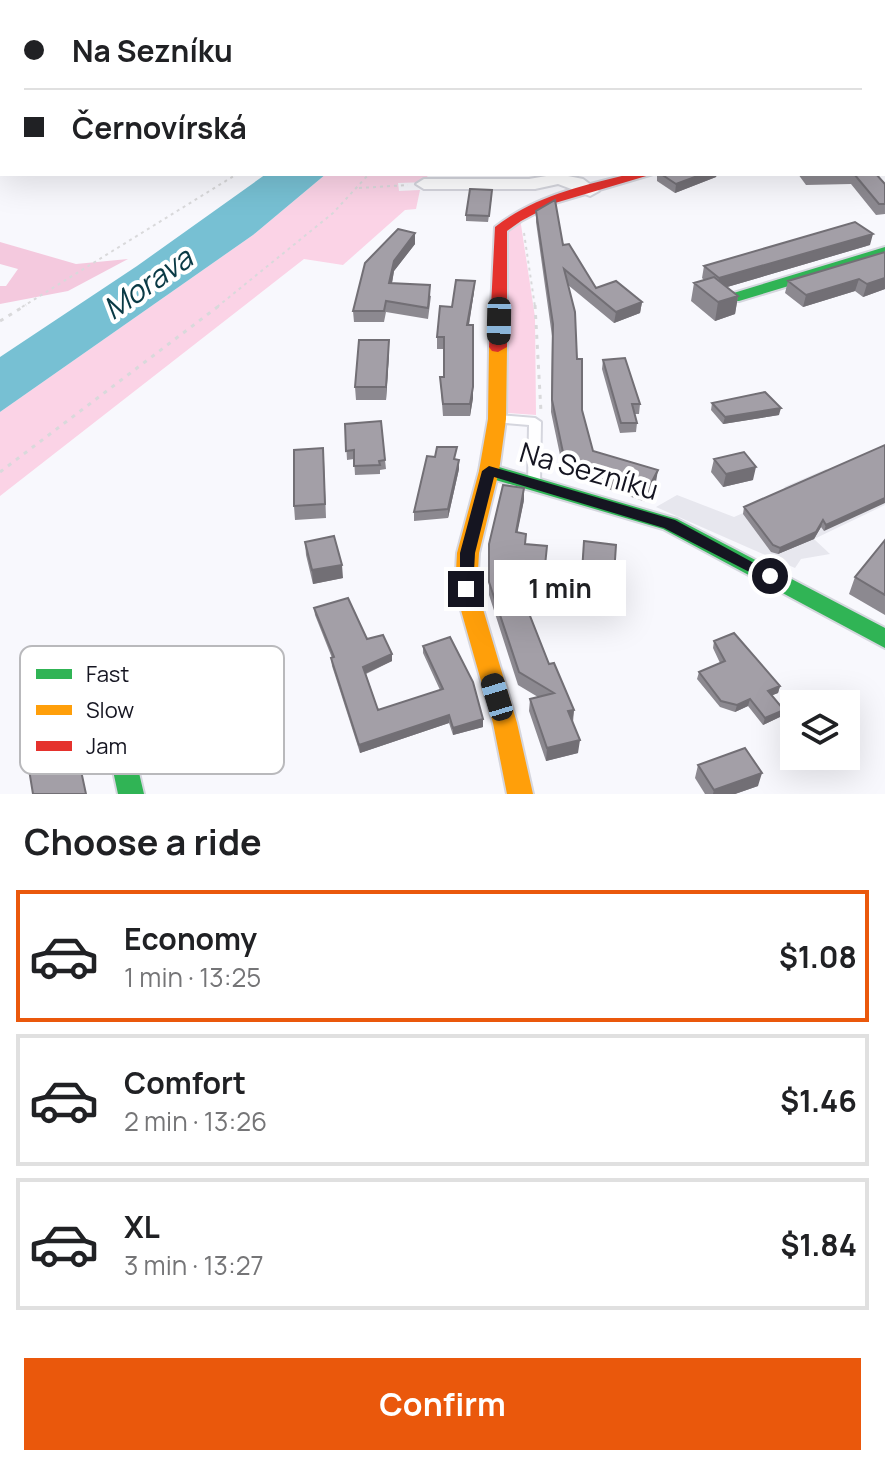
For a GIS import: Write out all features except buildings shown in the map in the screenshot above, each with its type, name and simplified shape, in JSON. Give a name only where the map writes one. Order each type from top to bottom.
[{"type":"street","points":[[520,794],[505,723],[466,589],[468,553],[489,471],[497,419],[500,230],[526,209],[639,176]]},
{"type":"street","points":[[424,184],[565,178],[579,181],[590,191]]},
{"type":"street","points":[[526,209],[535,180]]},
{"type":"street","points":[[733,298],[885,252]]},
{"type":"street","name":"Na Sezníku","points":[[489,471],[670,524],[885,639]]},
{"type":"street","points":[[127,774],[131,794]]},
{"type":"lane","points":[[497,419],[535,422],[534,484]]},
{"type":"path","points":[[0,321],[234,176]]},
{"type":"path","points":[[0,472],[269,268],[359,188],[368,176]]},
{"type":"path","points":[[359,188],[424,184]]},
{"type":"path","points":[[526,209],[538,324],[541,415],[535,422]]},
{"type":"shaded area","points":[[324,176],[427,176],[428,182],[398,183],[399,191],[420,190],[416,209],[405,210],[343,265],[304,259],[0,496],[0,412],[253,235]]},
{"type":"shaded area","points":[[520,218],[535,317],[536,415],[508,413],[509,231]]},
{"type":"shaded area","points":[[0,242],[76,264],[128,259],[68,291],[0,304],[0,286],[6,286],[18,269],[0,264]]},
{"type":"shaded area","points":[[885,450],[885,505],[814,539],[830,554],[801,559],[795,568],[656,507],[677,495],[734,517],[789,493],[784,487],[826,469],[832,474]]},
{"type":"water","name":"Morava","points":[[263,176],[324,176],[253,235],[0,412],[0,357],[137,266]]},
{"type":"traffic: fast","points":[[733,298],[885,252]]},
{"type":"traffic: fast","points":[[489,471],[670,524],[885,639]]},
{"type":"traffic: fast","points":[[127,774],[131,794]]},
{"type":"traffic: slow","points":[[498,347],[497,419],[489,471],[468,553],[466,589],[505,723],[520,794]]},
{"type":"traffic: jam","points":[[498,347],[500,230],[550,200],[638,176]]},
{"type":"route","points":[[466,589],[468,553],[489,471],[670,524],[770,576]]}]
